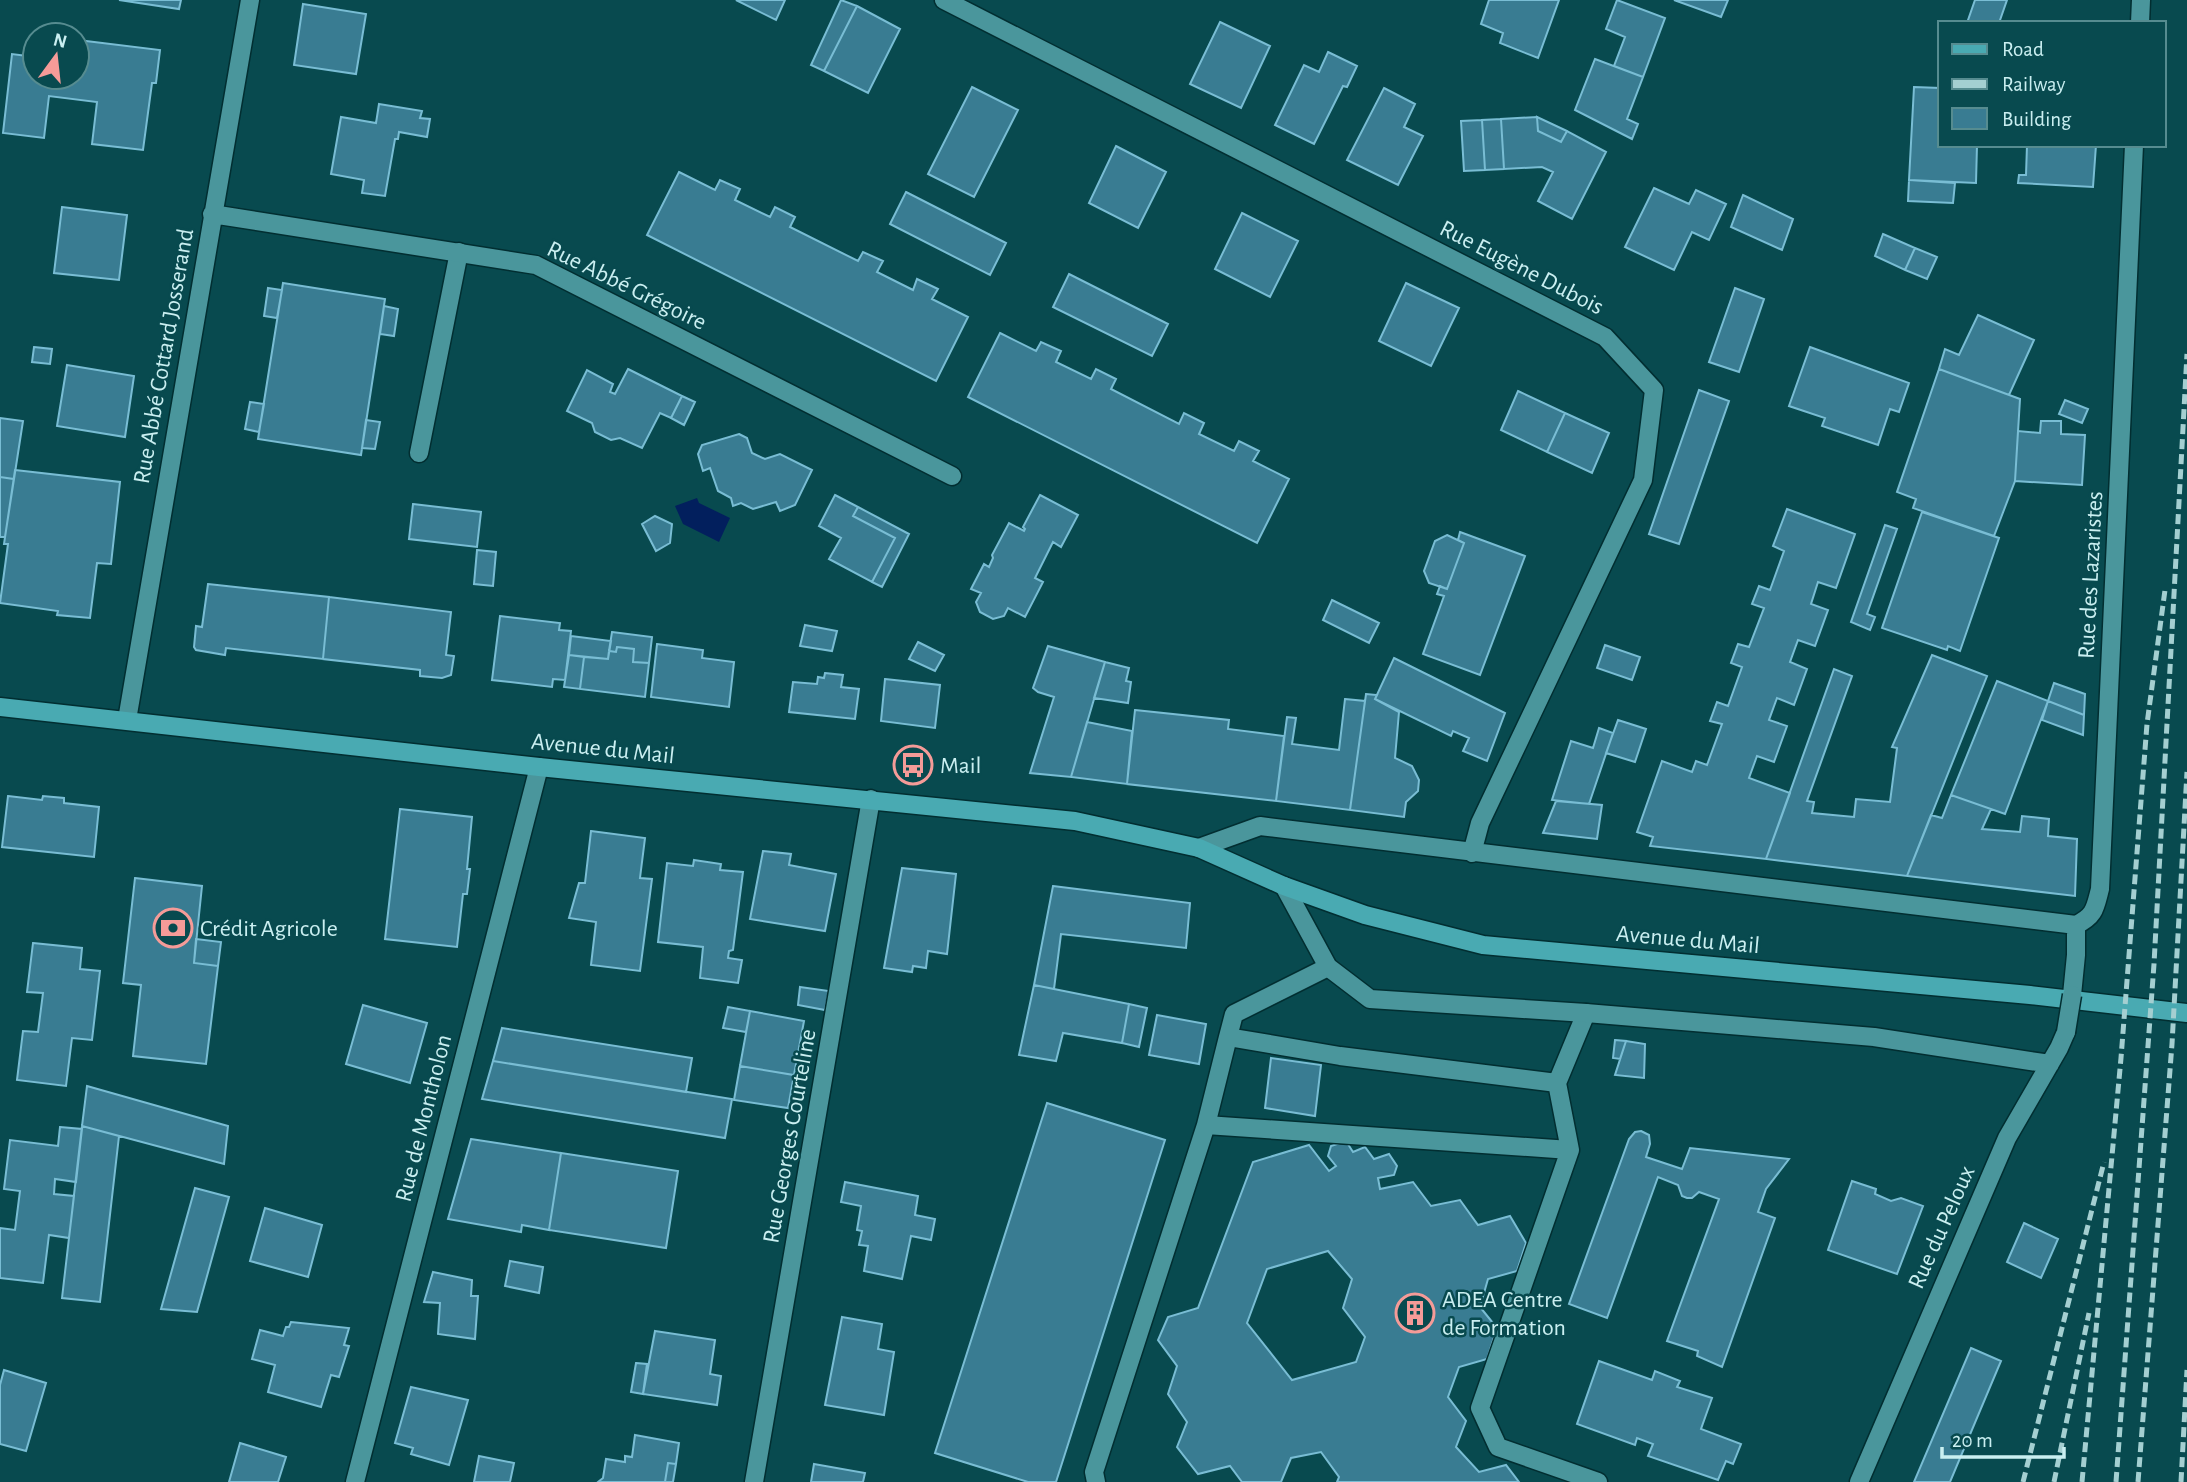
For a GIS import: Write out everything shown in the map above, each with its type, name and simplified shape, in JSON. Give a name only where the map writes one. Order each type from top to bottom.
[{"type":"main road","name":"Avenue du Mail","points":[[0,707],[539,767],[1075,821],[1199,848],[1284,886],[1365,915],[1483,945],[2030,995],[2187,1013]]},
{"type":"street","name":"Rue Abbé Cottard Josserand","points":[[127,720],[250,0]]},
{"type":"street","name":"Rue Eugène Dubois","points":[[944,0],[1605,337],[1654,390],[1643,480],[1480,823],[1472,853]]},
{"type":"street","points":[[2140,21],[2141,0]]},
{"type":"street","name":"Rue des Lazaristes","points":[[2076,925],[2089,919],[2100,889],[2134,147]]},
{"type":"street","name":"Rue Abbé Grégoire","points":[[212,214],[536,265],[953,476]]},
{"type":"street","points":[[419,453],[458,252]]},
{"type":"street","name":"Rue de Montholon","points":[[355,1482],[539,767]]},
{"type":"street","name":"Rue Georges Courteline","points":[[754,1482],[871,799]]},
{"type":"street","points":[[1199,848],[1260,827],[2076,925]]},
{"type":"street","points":[[1284,886],[1328,967],[1370,999],[1586,1013],[1874,1037],[2050,1064]]},
{"type":"street","name":"Rue du Peloux","points":[[1859,1482],[2007,1138],[2066,1032],[2076,955],[2076,925]]},
{"type":"street","points":[[1096,1482],[1094,1472],[1206,1125],[1234,1014],[1328,967]]},
{"type":"street","points":[[1586,1013],[1557,1083],[1570,1150],[1480,1408],[1498,1447],[1598,1482]]},
{"type":"street","points":[[1228,1037],[1340,1056],[1557,1083]]},
{"type":"street","points":[[1206,1125],[1570,1150]]},
{"type":"water","points":[[697,498],[699,503],[730,518],[719,542],[683,524],[675,506]]},
{"type":"building","points":[[119,0],[181,0],[179,9]]},
{"type":"building","points":[[736,0],[785,0],[776,20]]},
{"type":"building","points":[[841,0],[857,6],[824,71],[811,65]]},
{"type":"building","points":[[1489,0],[1559,0],[1538,58],[1500,43],[1503,33],[1481,24]]},
{"type":"building","points":[[1617,0],[1665,18],[1643,77],[1614,66],[1625,37],[1606,29]]},
{"type":"building","points":[[1674,0],[1728,0],[1721,17]]},
{"type":"building","points":[[1975,0],[2007,0],[2000,21],[1968,21]]},
{"type":"building","points":[[303,4],[366,14],[356,74],[294,65]]},
{"type":"building","points":[[857,6],[900,29],[868,93],[824,71]]},
{"type":"building","points":[[1220,22],[1270,46],[1241,108],[1190,84]]},
{"type":"building","points":[[91,42],[160,50],[156,83],[152,83],[143,150],[92,144],[97,102],[49,96],[44,138],[3,133],[12,54],[21,55],[21,91],[91,91]]},
{"type":"building","points":[[1328,52],[1357,66],[1347,87],[1343,86],[1314,144],[1275,125],[1304,65],[1319,72]]},
{"type":"building","points":[[1595,59],[1643,77],[1627,119],[1638,124],[1632,139],[1575,110]]},
{"type":"building","points":[[972,87],[1018,110],[974,197],[928,174]]},
{"type":"building","points":[[1914,87],[1938,88],[1938,147],[1977,147],[1976,183],[1909,180]]},
{"type":"building","points":[[1384,88],[1415,104],[1404,127],[1423,136],[1398,185],[1347,160]]},
{"type":"building","points":[[379,104],[422,111],[420,118],[430,119],[427,137],[399,132],[398,139],[395,139],[385,196],[362,193],[364,180],[331,174],[341,117],[376,123]]},
{"type":"building","points":[[1537,117],[1567,131],[1561,142],[1538,131]]},
{"type":"building","points":[[1537,117],[1538,131],[1561,142],[1567,131],[1606,152],[1572,219],[1538,201],[1553,172],[1542,167],[1504,169],[1501,119]]},
{"type":"building","points":[[1501,119],[1504,169],[1485,170],[1482,120]]},
{"type":"building","points":[[1482,120],[1485,170],[1464,171],[1461,121]]},
{"type":"building","points":[[1116,146],[1166,172],[1138,228],[1089,203]]},
{"type":"building","points":[[2027,147],[2096,147],[2093,187],[2018,183],[2019,175],[2026,175]]},
{"type":"building","points":[[679,172],[715,190],[720,180],[740,189],[735,200],[770,217],[775,207],[795,217],[790,227],[858,261],[863,252],[883,261],[877,272],[913,290],[917,279],[938,289],[932,299],[968,317],[936,381],[647,235]]},
{"type":"building","points":[[1909,180],[1955,183],[1953,203],[1908,201]]},
{"type":"building","points":[[1654,188],[1689,204],[1696,190],[1726,204],[1709,240],[1692,232],[1674,270],[1625,247]]},
{"type":"building","points":[[906,192],[1006,243],[990,275],[890,224]]},
{"type":"building","points":[[1743,195],[1793,219],[1782,250],[1731,227]]},
{"type":"building","points":[[62,207],[127,215],[119,280],[54,273]]},
{"type":"building","points":[[1242,213],[1298,241],[1270,297],[1215,269]]},
{"type":"building","points":[[1883,234],[1915,248],[1905,270],[1875,256]]},
{"type":"building","points":[[1915,248],[1937,257],[1927,279],[1905,270]]},
{"type":"building","points":[[1069,274],[1168,324],[1152,356],[1053,307]]},
{"type":"building","points":[[283,283],[385,299],[361,455],[258,439]]},
{"type":"building","points":[[1406,283],[1459,308],[1431,366],[1379,341]]},
{"type":"building","points":[[268,288],[282,290],[277,318],[264,316]]},
{"type":"building","points":[[1735,288],[1764,299],[1739,372],[1709,362]]},
{"type":"building","points":[[384,306],[398,309],[394,336],[380,334]]},
{"type":"building","points":[[1978,315],[2034,340],[2009,395],[1939,369],[1945,349],[1959,355]]},
{"type":"building","points":[[1000,333],[1036,351],[1041,342],[1061,351],[1056,362],[1091,379],[1096,369],[1116,379],[1111,389],[1179,424],[1184,413],[1204,423],[1199,434],[1234,451],[1239,441],[1259,451],[1253,461],[1289,479],[1257,543],[968,397]]},
{"type":"building","points":[[34,347],[52,349],[50,364],[32,362]]},
{"type":"building","points":[[1810,347],[1909,383],[1899,412],[1890,409],[1878,445],[1822,426],[1825,418],[1789,406]]},
{"type":"building","points":[[67,365],[134,376],[125,437],[57,426]]},
{"type":"building","points":[[628,369],[682,396],[671,418],[660,413],[642,448],[620,438],[611,440],[595,432],[592,423],[567,411],[587,370],[613,384],[610,392],[615,394]]},
{"type":"building","points":[[1939,369],[2020,399],[2015,481],[1994,536],[1913,508],[1916,499],[1897,492]]},
{"type":"building","points":[[1699,390],[1729,401],[1679,544],[1649,534]]},
{"type":"building","points":[[1518,391],[1565,413],[1547,452],[1501,430]]},
{"type":"building","points":[[682,396],[695,402],[684,425],[671,418]]},
{"type":"building","points":[[2065,400],[2088,409],[2082,423],[2059,414]]},
{"type":"building","points":[[250,402],[264,404],[259,432],[245,429]]},
{"type":"building","points":[[1565,413],[1609,433],[1592,473],[1547,452]]},
{"type":"building","points":[[0,418],[23,421],[14,479],[0,477]]},
{"type":"building","points":[[366,420],[380,422],[375,449],[362,448]]},
{"type":"building","points":[[2041,421],[2061,421],[2061,434],[2085,435],[2082,485],[2015,481],[2018,431],[2040,433]]},
{"type":"building","points":[[739,434],[747,438],[752,453],[765,459],[780,454],[812,470],[795,505],[780,511],[776,502],[753,509],[741,503],[733,506],[731,498],[718,491],[710,468],[703,471],[698,454],[702,445]]},
{"type":"building","points":[[15,470],[120,482],[111,564],[97,563],[90,618],[57,615],[58,611],[0,603],[8,544],[4,544]]},
{"type":"building","points":[[0,477],[14,479],[5,537],[0,537]]},
{"type":"building","points":[[835,495],[858,507],[853,516],[895,538],[872,582],[829,559],[841,538],[819,526]]},
{"type":"building","points":[[1040,495],[1078,515],[1061,547],[1053,542],[1035,578],[1043,582],[1025,617],[1008,608],[1004,616],[993,619],[980,612],[976,602],[981,593],[971,589],[984,564],[989,567],[992,555],[1009,523],[1024,531],[1023,527]]},
{"type":"building","points":[[413,504],[481,512],[477,547],[409,539]]},
{"type":"building","points":[[858,507],[909,534],[882,587],[872,582],[895,538],[853,516]]},
{"type":"building","points":[[1787,509],[1855,534],[1836,588],[1818,582],[1811,604],[1828,610],[1815,646],[1798,640],[1790,662],[1807,669],[1794,705],[1777,698],[1769,720],[1787,726],[1774,762],[1757,756],[1749,778],[1790,793],[1766,859],[1650,846],[1653,837],[1637,832],[1662,761],[1692,772],[1696,761],[1707,765],[1722,724],[1710,721],[1717,702],[1728,706],[1742,667],[1731,663],[1738,644],[1749,647],[1764,608],[1752,604],[1759,586],[1770,590],[1784,551],[1773,546]]},
{"type":"building","points":[[1922,512],[1999,538],[1960,651],[1948,646],[1947,650],[1882,628]]},
{"type":"building","points":[[655,516],[672,524],[670,543],[656,551],[642,524]]},
{"type":"building","points":[[1885,525],[1897,529],[1867,614],[1875,617],[1870,630],[1851,622]]},
{"type":"building","points":[[1460,532],[1525,556],[1480,675],[1423,654],[1444,596],[1437,594],[1440,586],[1447,589],[1464,543],[1458,540]]},
{"type":"building","points":[[1447,535],[1464,543],[1447,589],[1429,583],[1424,571],[1435,541]]},
{"type":"building","points":[[477,550],[496,552],[493,586],[474,584]]},
{"type":"building","points":[[208,584],[329,597],[323,659],[226,648],[225,655],[196,650],[196,626],[202,627]]},
{"type":"building","points":[[329,597],[451,612],[446,655],[454,656],[451,675],[442,678],[420,676],[420,670],[323,659]]},
{"type":"building","points":[[1332,600],[1379,623],[1369,643],[1323,620]]},
{"type":"building","points":[[500,616],[560,623],[559,630],[571,631],[565,680],[553,679],[552,687],[492,680]]},
{"type":"building","points":[[805,625],[837,631],[832,651],[800,646]]},
{"type":"building","points":[[612,632],[652,637],[649,663],[633,662],[634,649],[617,647],[616,652],[609,651]]},
{"type":"building","points":[[571,636],[611,641],[608,659],[569,655]]},
{"type":"building","points":[[918,642],[944,655],[935,671],[909,659]]},
{"type":"building","points":[[657,644],[703,650],[702,658],[734,662],[729,707],[651,697]]},
{"type":"building","points":[[1605,645],[1640,657],[1632,680],[1597,668]]},
{"type":"building","points":[[1048,646],[1105,662],[1071,777],[1030,773],[1054,697],[1033,688]]},
{"type":"building","points":[[617,647],[634,649],[633,662],[649,663],[645,697],[580,689],[584,657],[608,659],[609,651],[616,652]]},
{"type":"building","points":[[569,655],[584,657],[580,689],[564,687]]},
{"type":"building","points":[[1932,655],[1987,676],[1907,876],[1766,859],[1834,669],[1852,676],[1807,801],[1814,802],[1812,813],[1854,817],[1856,799],[1890,802],[1897,748],[1892,747]]},
{"type":"building","points":[[1394,658],[1505,713],[1487,761],[1463,751],[1469,738],[1453,731],[1451,736],[1375,699]]},
{"type":"building","points":[[1105,662],[1129,668],[1126,681],[1131,682],[1128,703],[1094,698]]},
{"type":"building","points":[[825,673],[843,675],[841,687],[859,689],[855,719],[789,712],[793,682],[817,684],[818,677],[824,678]]},
{"type":"building","points":[[885,679],[940,685],[935,728],[881,721]]},
{"type":"building","points":[[1997,681],[2048,701],[2005,814],[1951,795]]},
{"type":"building","points":[[2054,683],[2085,694],[2084,715],[2048,701]]},
{"type":"building","points":[[1366,694],[1377,695],[1375,699],[1399,712],[1395,758],[1412,766],[1419,780],[1418,791],[1406,802],[1404,817],[1350,810]]},
{"type":"building","points":[[1345,699],[1365,701],[1350,810],[1276,801],[1287,717],[1296,718],[1292,744],[1339,750]]},
{"type":"building","points":[[2048,701],[2084,715],[2083,735],[2042,720]]},
{"type":"building","points":[[1135,710],[1229,720],[1228,729],[1284,736],[1276,801],[1127,784]]},
{"type":"building","points":[[1618,720],[1646,729],[1635,762],[1606,753]]},
{"type":"building","points":[[1087,722],[1132,731],[1127,784],[1071,777]]},
{"type":"building","points":[[1599,728],[1613,733],[1589,804],[1552,800],[1571,741],[1593,748]]},
{"type":"building","points":[[1951,795],[1991,809],[1982,829],[2020,832],[2022,816],[2049,819],[2048,836],[2077,839],[2075,896],[1907,876],[1931,815],[1942,818]]},
{"type":"building","points":[[8,796],[42,800],[43,796],[64,798],[64,803],[99,807],[94,857],[2,847]]},
{"type":"building","points":[[1556,801],[1602,805],[1597,839],[1543,833]]},
{"type":"building","points":[[400,809],[472,817],[467,869],[470,869],[467,894],[463,894],[457,947],[385,939]]},
{"type":"building","points":[[591,831],[645,838],[640,878],[652,879],[640,971],[591,965],[596,922],[569,918],[579,883],[585,883]]},
{"type":"building","points":[[763,851],[791,854],[789,865],[836,874],[825,931],[750,919]]},
{"type":"building","points":[[694,860],[721,864],[720,870],[743,872],[733,950],[729,951],[728,958],[742,960],[738,983],[700,978],[703,947],[658,942],[667,863],[693,866]]},
{"type":"building","points":[[902,868],[956,874],[947,954],[928,951],[926,968],[913,966],[912,972],[884,968]]},
{"type":"building","points":[[135,878],[202,886],[194,963],[218,966],[206,1064],[133,1056],[141,985],[123,983]]},
{"type":"building","points":[[1053,886],[1190,903],[1186,948],[1061,934],[1054,989],[1034,985]]},
{"type":"building","points":[[196,939],[221,942],[218,966],[194,963]]},
{"type":"building","points":[[33,943],[82,948],[80,969],[100,971],[92,1040],[72,1038],[66,1086],[17,1080],[23,1031],[38,1032],[43,993],[27,992]]},
{"type":"building","points":[[1034,985],[1129,1004],[1122,1043],[1063,1033],[1056,1061],[1019,1055]]},
{"type":"building","points":[[800,987],[829,991],[825,1010],[798,1005]]},
{"type":"building","points":[[1129,1004],[1147,1008],[1139,1047],[1122,1043]]},
{"type":"building","points":[[363,1005],[427,1023],[410,1083],[346,1064]]},
{"type":"building","points":[[728,1007],[750,1011],[746,1032],[723,1028]]},
{"type":"building","points":[[750,1011],[804,1021],[794,1075],[740,1066]]},
{"type":"building","points":[[1157,1015],[1206,1024],[1199,1064],[1149,1055]]},
{"type":"building","points":[[502,1028],[692,1058],[686,1092],[493,1061]]},
{"type":"building","points":[[1615,1040],[1626,1041],[1620,1059],[1613,1058]]},
{"type":"building","points":[[1626,1041],[1645,1044],[1644,1078],[1615,1075]]},
{"type":"building","points":[[1271,1058],[1321,1065],[1315,1116],[1265,1108]]},
{"type":"building","points":[[493,1061],[732,1099],[725,1138],[482,1099]]},
{"type":"building","points":[[740,1066],[794,1075],[788,1108],[734,1100]]},
{"type":"building","points":[[87,1086],[228,1126],[224,1164],[82,1126]]},
{"type":"building","points":[[1047,1103],[1165,1140],[1056,1482],[1028,1482],[935,1453]]},
{"type":"building","points":[[82,1126],[119,1136],[100,1302],[62,1298]]},
{"type":"building","points":[[60,1127],[82,1129],[76,1182],[55,1179],[54,1194],[74,1196],[69,1238],[49,1235],[43,1283],[0,1278],[0,1228],[15,1230],[20,1191],[4,1189],[10,1140],[58,1146]]},
{"type":"building","points":[[1641,1131],[1649,1135],[1650,1144],[1646,1157],[1682,1169],[1690,1148],[1789,1159],[1766,1189],[1758,1212],[1775,1218],[1722,1367],[1697,1356],[1698,1351],[1667,1341],[1719,1199],[1699,1192],[1692,1198],[1687,1198],[1682,1196],[1678,1185],[1658,1177],[1607,1318],[1569,1304],[1629,1139],[1635,1132]]},
{"type":"building","points":[[471,1139],[561,1153],[549,1230],[522,1225],[521,1232],[448,1219]]},
{"type":"building","name":"ADEA Centre de Formation","points":[[1346,1141],[1353,1152],[1365,1147],[1374,1159],[1389,1154],[1397,1166],[1394,1175],[1378,1178],[1380,1189],[1413,1182],[1431,1206],[1460,1200],[1478,1225],[1510,1216],[1526,1243],[1517,1271],[1488,1279],[1480,1307],[1497,1328],[1487,1359],[1459,1367],[1448,1397],[1466,1421],[1456,1447],[1479,1472],[1506,1465],[1519,1482],[1337,1482],[1339,1477],[1321,1452],[1291,1458],[1281,1482],[1242,1482],[1230,1466],[1198,1474],[1177,1447],[1187,1422],[1168,1394],[1177,1366],[1158,1340],[1168,1317],[1198,1308],[1253,1162],[1309,1145],[1329,1171],[1336,1166],[1328,1156],[1331,1146]],"holes":[[[1328,1251],[1352,1279],[1343,1308],[1365,1337],[1356,1362],[1292,1380],[1247,1323],[1267,1269]]]},
{"type":"building","points":[[561,1153],[678,1171],[666,1248],[549,1230]]},
{"type":"building","points":[[1852,1181],[1876,1189],[1875,1194],[1891,1201],[1901,1198],[1923,1206],[1897,1274],[1828,1250]]},
{"type":"building","points":[[845,1182],[918,1196],[915,1215],[935,1219],[931,1240],[911,1236],[902,1279],[864,1271],[868,1246],[859,1245],[862,1231],[857,1230],[861,1206],[841,1202]]},
{"type":"building","points":[[195,1188],[229,1197],[197,1312],[161,1309]]},
{"type":"building","points":[[265,1208],[322,1225],[308,1277],[250,1261]]},
{"type":"building","points":[[2024,1223],[2058,1239],[2041,1278],[2007,1262]]},
{"type":"building","points":[[510,1261],[543,1267],[539,1293],[505,1286]]},
{"type":"building","points":[[433,1272],[472,1280],[471,1296],[478,1296],[475,1339],[438,1334],[440,1303],[424,1302]]},
{"type":"building","points":[[842,1317],[882,1324],[878,1349],[894,1352],[884,1415],[825,1405]]},
{"type":"building","points":[[291,1322],[349,1328],[344,1345],[349,1346],[339,1377],[331,1375],[321,1407],[268,1392],[275,1365],[252,1359],[260,1330],[283,1336]]},
{"type":"building","points":[[655,1331],[715,1340],[710,1374],[721,1376],[717,1405],[643,1394]]},
{"type":"building","points":[[1971,1348],[2001,1361],[1950,1482],[1914,1482]]},
{"type":"building","points":[[1599,1361],[1652,1380],[1655,1371],[1680,1381],[1677,1387],[1712,1398],[1701,1429],[1741,1444],[1733,1464],[1726,1461],[1718,1480],[1648,1456],[1653,1444],[1637,1438],[1635,1445],[1577,1424]]},
{"type":"building","points":[[636,1363],[647,1364],[643,1394],[631,1392]]},
{"type":"building","points":[[4,1370],[46,1383],[26,1451],[0,1444],[0,1385]]},
{"type":"building","points":[[411,1387],[468,1400],[449,1465],[411,1454],[413,1448],[395,1443]]},
{"type":"building","points":[[635,1435],[679,1443],[676,1464],[668,1463],[665,1482],[598,1482],[603,1478],[606,1459],[625,1462],[625,1456],[632,1457]]},
{"type":"building","points":[[240,1443],[286,1457],[278,1482],[229,1482]]},
{"type":"building","points":[[479,1456],[514,1463],[510,1482],[474,1482]]},
{"type":"building","points":[[668,1463],[676,1464],[673,1482],[665,1482]]},
{"type":"building","points":[[814,1464],[865,1473],[863,1482],[811,1482]]},
{"type":"railway","points":[[2116,1482],[2154,964],[2187,354]]},
{"type":"railway","points":[[2082,1482],[2121,1058],[2147,724],[2165,590]]},
{"type":"railway","points":[[2138,1482],[2172,1044],[2187,772]]},
{"type":"railway","points":[[2023,1482],[2104,1162]]},
{"type":"railway","points":[[2054,1482],[2089,1313]]},
{"type":"railway","points":[[2181,1482],[2187,1370]]},
{"type":"place","name":"Mail","points":[[913,765]]},
{"type":"place","name":"Crédit Agricole","points":[[173,928]]},
{"type":"place","name":"ADEA Centre de Formation","points":[[1415,1313]]}]
